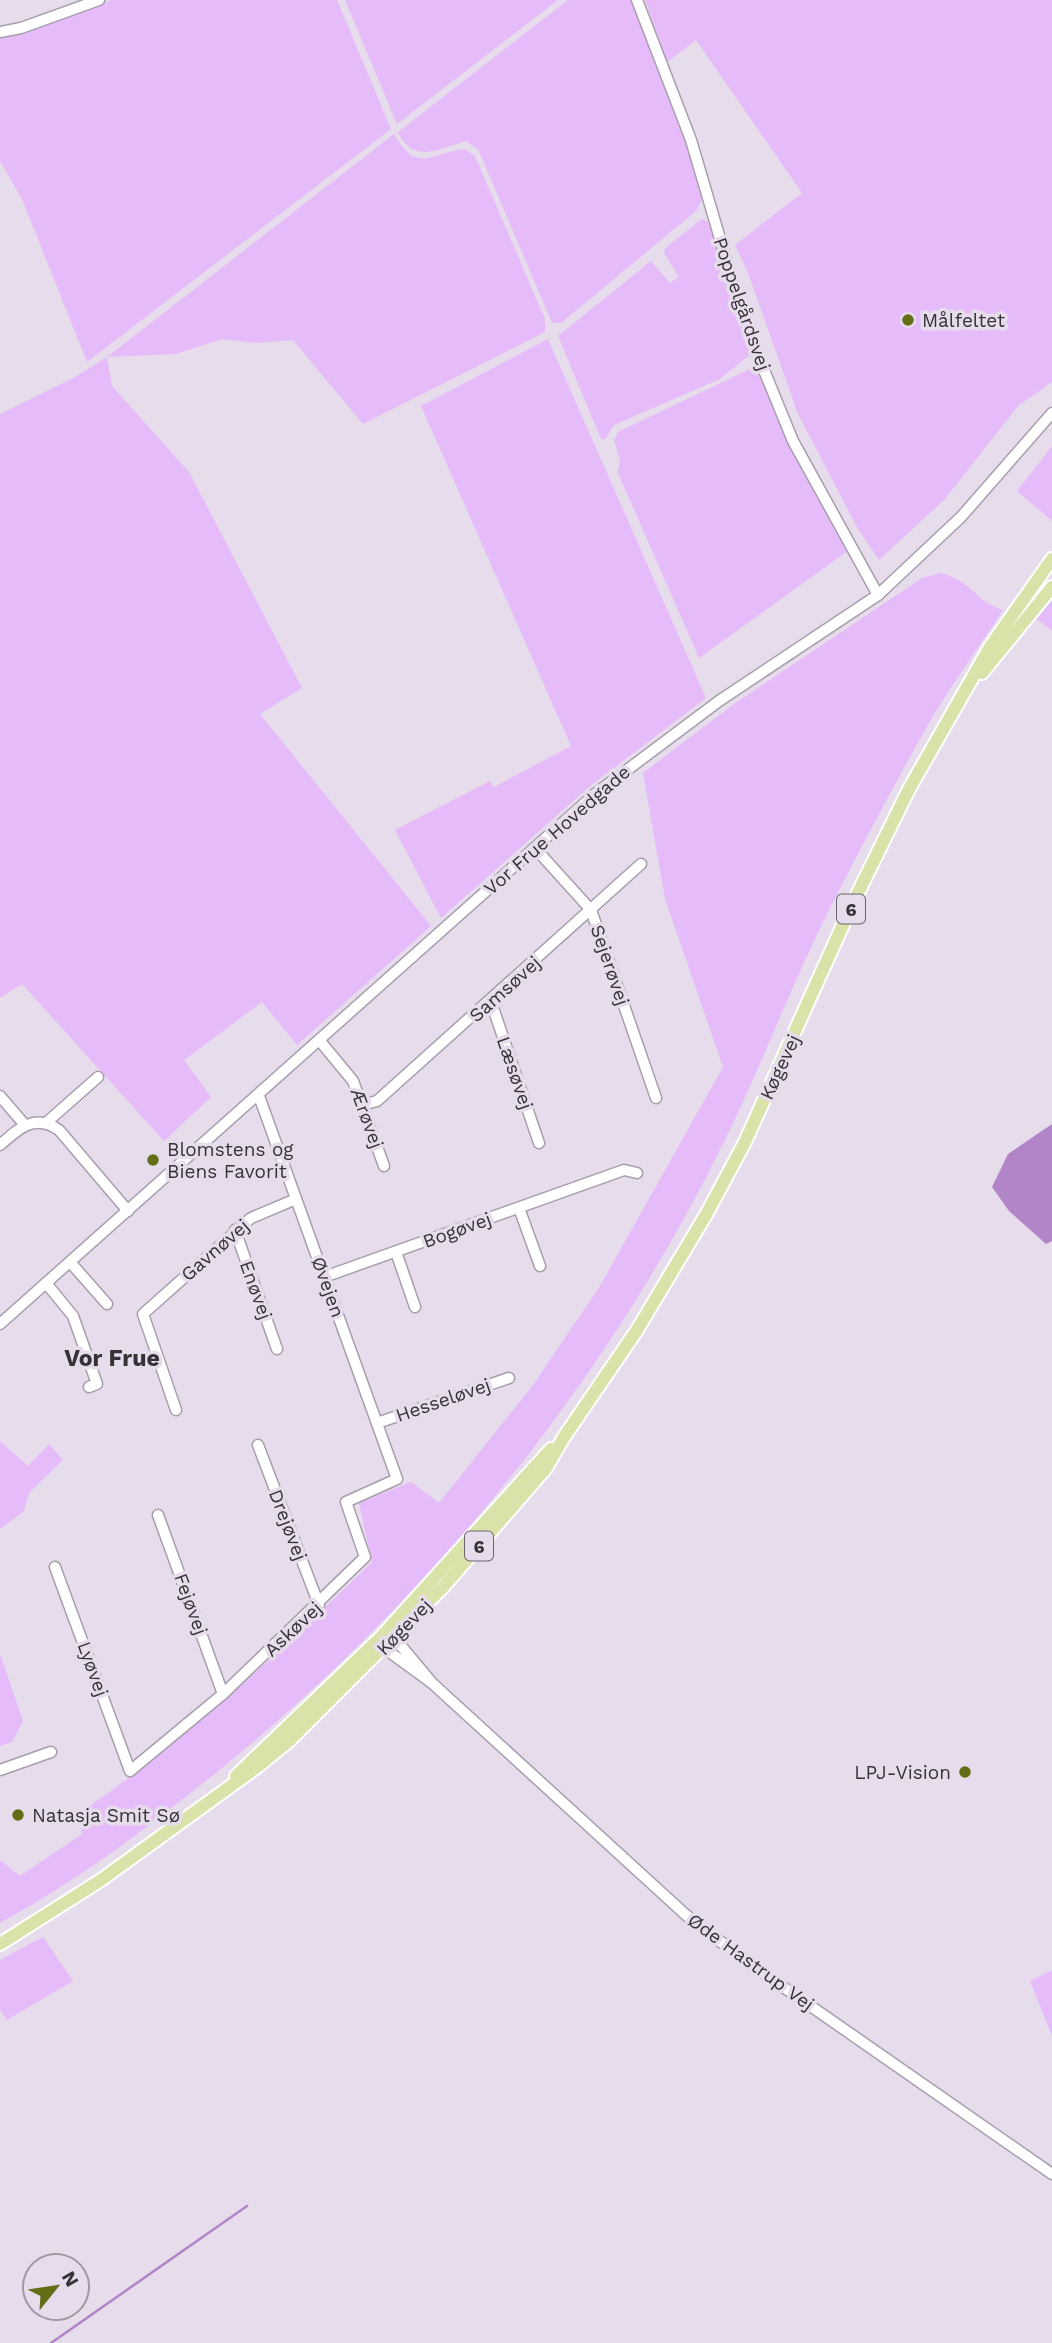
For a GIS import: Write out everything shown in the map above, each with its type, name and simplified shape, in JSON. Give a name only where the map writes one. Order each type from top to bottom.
[{"type":"main road","name":"Køgevej","points":[[0,1944],[101,1880],[220,1793],[387,1641],[564,1437],[624,1350],[707,1213],[765,1099],[880,845],[990,647],[1052,559]]},
{"type":"main road","name":"Køgevej","points":[[972,683],[1000,655],[1052,587]]},
{"type":"street","points":[[0,32],[21,28],[99,0]]},
{"type":"street","name":"Poppelgårdsvej","points":[[637,0],[691,140],[736,293],[793,441],[878,595]]},
{"type":"street","name":"Vor Frue Hovedgade","points":[[0,1324],[595,794],[719,701],[878,595],[961,517],[1052,413]]},
{"type":"street","name":"Sejerøvej","points":[[535,848],[591,910],[656,1098]]},
{"type":"street","name":"Samsøvej","points":[[362,1105],[377,1101],[491,1002],[641,864]]},
{"type":"street","name":"Læsøvej","points":[[491,1002],[539,1143]]},
{"type":"street","name":"Ærøvej","points":[[320,1041],[353,1081],[384,1166]]},
{"type":"street","points":[[0,1144],[24,1124],[47,1122],[98,1077]]},
{"type":"street","points":[[0,1096],[24,1124]]},
{"type":"street","name":"Øvejen","points":[[259,1096],[397,1479]]},
{"type":"street","points":[[47,1122],[59,1130],[128,1211]]},
{"type":"street","name":"Bogøvej","points":[[324,1277],[624,1170],[637,1173]]},
{"type":"street","name":"Gavnøvej","points":[[176,1410],[143,1314],[235,1230],[264,1211],[296,1199]]},
{"type":"street","points":[[519,1208],[540,1266]]},
{"type":"street","name":"Enøvej","points":[[235,1230],[277,1349]]},
{"type":"street","points":[[396,1252],[415,1307]]},
{"type":"street","points":[[70,1262],[107,1304]]},
{"type":"street","points":[[46,1283],[73,1316],[97,1384],[89,1387]]},
{"type":"street","name":"Hesseløvej","points":[[377,1423],[509,1378]]},
{"type":"street","name":"Drejøvej","points":[[258,1445],[318,1605]]},
{"type":"street","name":"Askøvej","points":[[130,1771],[223,1694],[365,1557],[346,1502],[397,1479]]},
{"type":"street","name":"Fejøvej","points":[[158,1515],[223,1694]]},
{"type":"street","name":"Lyøvej","points":[[55,1567],[130,1771]]},
{"type":"street","name":"Øde Hastrup Vej","points":[[387,1641],[686,1915],[743,1959],[1052,2174]]},
{"type":"street","points":[[0,1770],[51,1752]]},
{"type":"shaded area","points":[[112,0],[337,0],[391,129],[87,362],[22,199],[0,161],[0,37]]},
{"type":"shaded area","points":[[345,0],[558,0],[397,124]]},
{"type":"shaded area","points":[[568,0],[632,0],[694,161],[704,196],[696,211],[561,323],[552,323],[478,149],[466,141],[428,152],[419,151],[404,142],[398,132]]},
{"type":"shaded area","name":"Målfeltet","points":[[645,0],[1052,0],[1052,382],[1018,406],[945,499],[879,560],[858,529],[798,414],[748,273],[735,245],[802,193],[696,40],[667,62]]},
{"type":"shaded area","points":[[394,134],[402,146],[417,158],[464,149],[475,156],[545,319],[545,332],[363,424],[293,340],[256,343],[222,339],[176,354],[107,357]]},
{"type":"shaded area","points":[[702,219],[712,224],[752,353],[720,379],[614,425],[605,439],[601,439],[558,336],[651,261],[670,283],[679,277],[664,253],[665,248]]},
{"type":"shaded area","points":[[548,339],[706,698],[589,787],[441,918],[395,830],[490,781],[494,787],[571,746],[421,406]]},
{"type":"shaded area","points":[[107,357],[112,386],[189,472],[302,688],[260,714],[431,926],[297,1045],[262,1002],[184,1060],[211,1097],[164,1141],[22,984],[0,998],[0,414],[75,377]]},
{"type":"shaded area","points":[[756,366],[789,443],[849,550],[699,658],[618,473],[620,461],[614,440],[618,432]]},
{"type":"shaded area","points":[[1052,446],[1052,521],[1017,491]]},
{"type":"shaded area","points":[[940,573],[951,576],[994,607],[1003,610],[933,716],[869,832],[818,932],[721,1148],[671,1241],[616,1331],[556,1418],[491,1502],[421,1581],[347,1657],[269,1728],[120,1847],[0,1923],[0,1860],[20,1876],[82,1834],[81,1812],[195,1725],[372,1562],[359,1503],[411,1482],[439,1503],[533,1385],[600,1286],[723,1067],[665,899],[643,773],[734,704],[922,578]]},
{"type":"shaded area","points":[[1052,600],[1052,631],[1037,619]]},
{"type":"shaded area","points":[[1052,1124],[1052,1241],[1046,1244],[1009,1211],[992,1187],[1008,1154]]},
{"type":"shaded area","points":[[0,1441],[28,1466],[49,1444],[63,1460],[29,1493],[24,1511],[0,1529]]},
{"type":"shaded area","points":[[0,1654],[23,1721],[12,1742],[0,1746]]},
{"type":"shaded area","points":[[43,1937],[73,1981],[7,2020],[0,2010],[0,1960]]},
{"type":"shaded area","points":[[1052,1970],[1052,2036],[1030,1981]]},
{"type":"waterway","points":[[51,2343],[247,2206]]},
{"type":"place","name":"Målfeltet","points":[[908,320]]},
{"type":"place","name":"Blomstens og Biens Favorit","points":[[153,1160]]},
{"type":"place","name":"LPJ-Vision","points":[[965,1772]]},
{"type":"place","name":"Natasja Smit Sø","points":[[18,1815]]},
{"type":"district","name":"Vor Frue","points":[[112,1358]]}]
